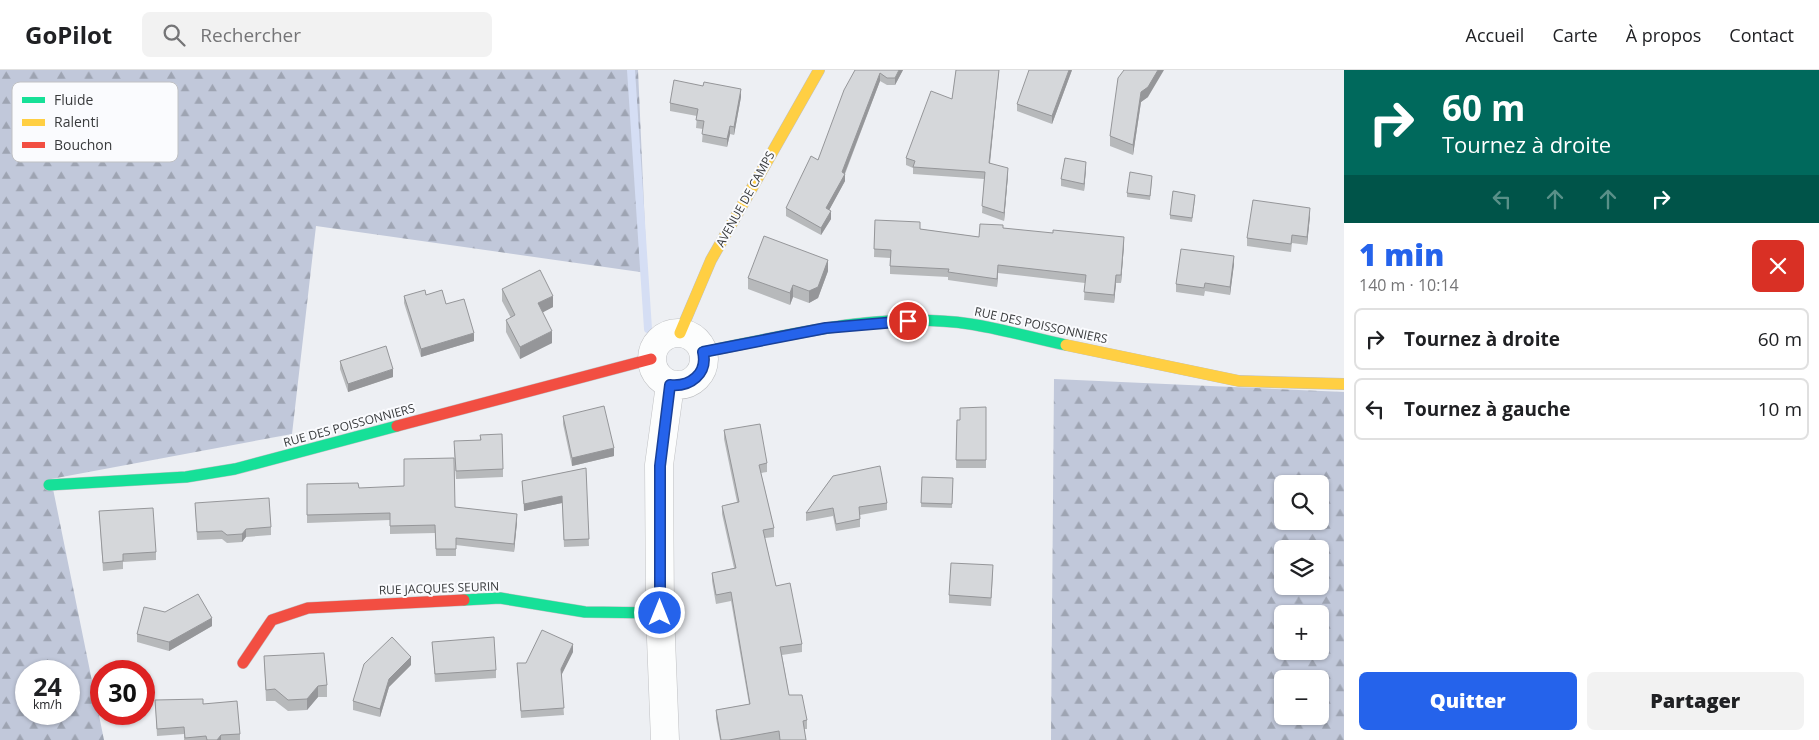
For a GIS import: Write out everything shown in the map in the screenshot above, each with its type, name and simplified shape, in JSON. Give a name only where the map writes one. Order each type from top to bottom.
[{"type":"street","name":"AVENUE DE CAMPS","points":[[680,333],[710,260],[819,70]]},
{"type":"street","name":"RUE DES POISSONNIERS","points":[[703,352],[826,328],[908,321],[969,324],[1239,381],[1344,384]]},
{"type":"street","points":[[680,333],[697,341],[703,352],[703,366],[694,380],[686,385],[670,385],[656,375],[651,359],[656,344],[663,337],[680,333]]},
{"type":"street","name":"RUE DES POISSONNIERS","points":[[49,485],[186,477],[235,469],[651,359]]},
{"type":"street","points":[[665,740],[660,613],[660,466],[670,385]]},
{"type":"street","name":"RUE JACQUES SEURIN","points":[[243,663],[272,620],[308,608],[500,598],[585,612],[660,613]]},
{"type":"green space","points":[[0,70],[638,70],[647,273],[316,226],[292,434],[51,479],[90,671],[90,725],[101,725],[104,740],[0,740]]},
{"type":"green space","points":[[1054,379],[1344,392],[1344,740],[1051,740]]},
{"type":"building","points":[[855,70],[899,70],[895,78],[887,78],[880,73],[842,172],[845,174],[826,208],[831,211],[821,228],[786,208],[811,156],[818,160],[844,90]]},
{"type":"building","points":[[956,70],[999,70],[989,163],[1008,168],[1004,213],[982,206],[985,172],[913,167],[915,161],[906,158],[931,91],[952,99]]},
{"type":"building","points":[[1029,70],[1069,70],[1052,116],[1017,104]]},
{"type":"building","points":[[1124,70],[1158,70],[1148,87],[1141,92],[1133,145],[1110,136],[1118,78]]},
{"type":"building","points":[[674,80],[703,86],[704,82],[741,89],[734,127],[730,126],[727,139],[702,134],[704,121],[696,120],[698,109],[670,103]]},
{"type":"building","points":[[1065,158],[1086,162],[1084,184],[1061,179]]},
{"type":"building","points":[[1130,172],[1152,176],[1150,196],[1127,193]]},
{"type":"building","points":[[1173,191],[1195,195],[1192,218],[1170,215]]},
{"type":"building","points":[[1253,200],[1310,208],[1307,237],[1292,235],[1291,244],[1247,238]]},
{"type":"building","points":[[875,220],[920,222],[920,229],[979,237],[980,224],[1003,225],[1003,228],[1053,233],[1053,230],[1124,237],[1121,275],[1116,275],[1114,295],[1084,292],[1086,275],[998,265],[997,279],[948,272],[949,269],[890,266],[891,250],[874,249]]},
{"type":"building","points":[[764,236],[828,260],[818,287],[809,291],[793,285],[790,293],[748,278]]},
{"type":"building","points":[[1181,249],[1234,256],[1230,287],[1205,283],[1204,288],[1176,284]]},
{"type":"building","points":[[540,270],[553,296],[538,303],[552,331],[520,347],[506,320],[515,315],[502,289]]},
{"type":"building","points":[[425,290],[426,295],[442,290],[446,304],[464,299],[474,333],[421,349],[404,296]]},
{"type":"building","points":[[386,346],[393,369],[348,384],[340,361]]},
{"type":"building","points":[[604,406],[614,448],[572,458],[563,416]]},
{"type":"building","points":[[986,407],[986,460],[956,460],[957,420],[960,420],[960,408]]},
{"type":"building","points":[[760,424],[767,463],[759,465],[774,528],[763,530],[776,586],[790,583],[802,644],[780,647],[789,695],[802,695],[807,720],[803,721],[806,740],[780,740],[779,731],[721,740],[716,710],[750,704],[731,592],[716,595],[712,573],[736,568],[722,506],[739,502],[724,430]]},
{"type":"building","points":[[502,434],[503,469],[456,471],[454,441],[481,440],[480,435]]},
{"type":"building","points":[[454,458],[455,507],[517,514],[514,544],[456,538],[456,549],[436,549],[435,525],[390,526],[390,513],[307,515],[307,484],[358,483],[359,488],[404,486],[404,459]]},
{"type":"building","points":[[880,466],[887,503],[859,507],[860,519],[836,524],[833,508],[806,513],[833,476]]},
{"type":"building","points":[[586,468],[589,539],[564,540],[562,496],[524,504],[522,481]]},
{"type":"building","points":[[922,477],[953,478],[952,504],[921,503]]},
{"type":"building","points":[[269,498],[271,527],[246,529],[242,534],[227,535],[222,531],[197,532],[195,503]]},
{"type":"building","points":[[153,508],[156,552],[123,554],[123,561],[103,563],[99,511]]},
{"type":"building","points":[[951,563],[993,565],[991,598],[949,595]]},
{"type":"building","points":[[198,594],[212,618],[169,642],[137,634],[144,607],[165,612]]},
{"type":"building","points":[[542,630],[573,644],[561,669],[564,708],[521,711],[517,663],[526,663]]},
{"type":"building","points":[[392,637],[411,657],[389,679],[380,709],[353,701],[364,664]]},
{"type":"building","points":[[494,637],[496,670],[435,674],[432,642]]},
{"type":"building","points":[[324,653],[327,685],[318,686],[307,699],[288,700],[275,689],[266,690],[264,656]]},
{"type":"building","points":[[203,699],[203,704],[237,701],[240,734],[221,735],[217,740],[207,740],[206,736],[185,738],[184,727],[157,729],[155,700]]},
{"type":"waterway","points":[[631,70],[648,329]]},
{"type":"traffic: fast","points":[[703,352],[802,332],[903,320],[970,324],[1066,345]]},
{"type":"traffic: fast","points":[[49,485],[186,477],[235,469],[397,426]]},
{"type":"traffic: fast","points":[[464,600],[500,598],[585,612],[660,613]]},
{"type":"traffic: slow","points":[[680,333],[711,260],[819,70]]},
{"type":"traffic: slow","points":[[1066,345],[1239,381],[1344,384]]},
{"type":"traffic: jam","points":[[397,426],[651,359]]},
{"type":"traffic: jam","points":[[243,663],[272,620],[308,608],[464,600]]},
{"type":"route","points":[[660,613],[660,466],[670,385],[686,385],[700,375],[703,366],[703,352],[826,328],[908,321]]}]
